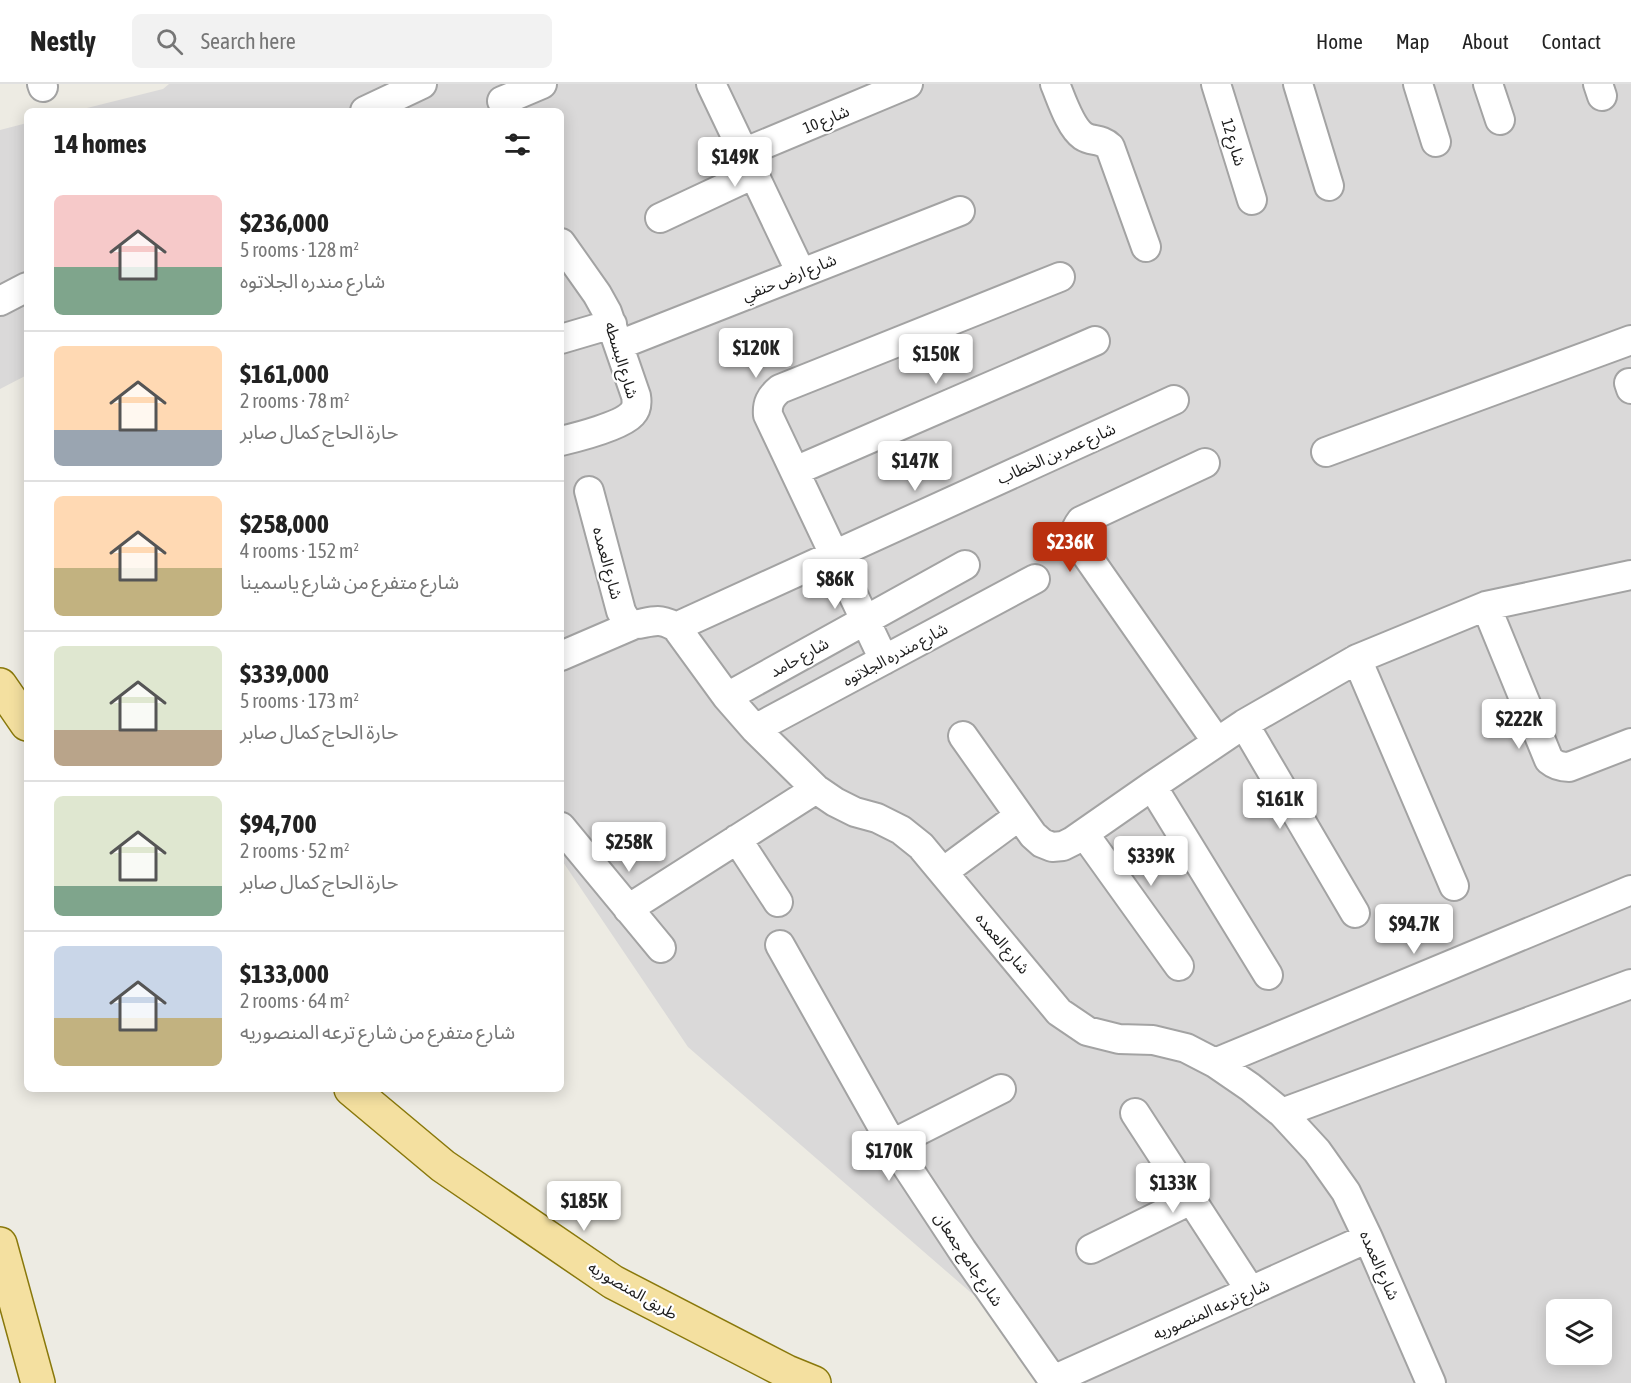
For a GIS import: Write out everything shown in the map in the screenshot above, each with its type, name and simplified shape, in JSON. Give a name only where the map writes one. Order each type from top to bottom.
[{"type":"main road","points":[[0,685],[24,720]]},
{"type":"main road","name":"طريق المنصوريه","points":[[355,1092],[443,1166],[614,1282],[787,1372],[814,1383]]},
{"type":"main road","points":[[0,1244],[39,1383]]},
{"type":"street","points":[[371,108],[422,84]]},
{"type":"street","points":[[501,99],[542,84]]},
{"type":"street","points":[[711,84],[801,273]]},
{"type":"street","name":"شارع 10","points":[[660,218],[749,164],[908,84]]},
{"type":"street","points":[[1055,84],[1077,131],[1089,138],[1104,141],[1110,147],[1146,247]]},
{"type":"street","name":"شارع 12","points":[[1216,84],[1252,200]]},
{"type":"street","points":[[1298,84],[1329,186]]},
{"type":"street","points":[[1418,84],[1436,142]]},
{"type":"street","points":[[1488,84],[1500,120]]},
{"type":"street","name":"شارع ارض حنفي","points":[[564,339],[616,334],[801,273],[960,211]]},
{"type":"street","name":"شارع البسطه","points":[[564,247],[597,294],[616,334],[636,396],[635,410],[626,419],[583,436],[564,440]]},
{"type":"street","points":[[884,660],[768,415],[769,400],[780,390],[1060,277]]},
{"type":"street","points":[[0,301],[24,288]]},
{"type":"street","points":[[1326,452],[1631,340]]},
{"type":"street","points":[[795,471],[1095,341]]},
{"type":"street","name":"شارع عمر بن الخطاب","points":[[676,627],[1174,400]]},
{"type":"street","points":[[1205,463],[1081,521],[1076,527],[1075,535],[1078,543],[1217,742]]},
{"type":"street","name":"شارع العمده","points":[[589,491],[621,611],[625,620],[633,625]]},
{"type":"street","name":"شارع حامد","points":[[727,697],[965,565]]},
{"type":"street","points":[[963,736],[1019,816],[1041,843],[1052,847],[1063,846],[1085,835],[1152,786],[1244,724],[1357,659],[1486,606],[1631,575]]},
{"type":"street","name":"شارع مندره الجلاتوه","points":[[755,729],[1035,579]]},
{"type":"street","points":[[1486,606],[1548,760],[1561,767],[1569,767],[1631,743]]},
{"type":"street","points":[[564,655],[633,625],[654,621],[665,622],[676,627]]},
{"type":"street","name":"شارع العمده","points":[[676,627],[727,697],[755,729],[816,789],[855,812],[877,818],[901,830],[921,846],[1059,1012],[1086,1031],[1119,1039],[1153,1040],[1186,1048],[1215,1063],[1282,1113],[1317,1151],[1340,1184],[1368,1238],[1431,1383]]},
{"type":"street","points":[[1357,659],[1454,886]]},
{"type":"street","points":[[1244,724],[1355,913]]},
{"type":"street","points":[[1152,786],[1268,975]]},
{"type":"street","points":[[628,909],[816,789]]},
{"type":"street","points":[[943,872],[1019,816]]},
{"type":"street","points":[[564,831],[661,948]]},
{"type":"street","points":[[1085,835],[1179,966]]},
{"type":"street","points":[[737,840],[778,902]]},
{"type":"street","points":[[1215,1063],[1631,890]]},
{"type":"street","name":"شارع جامع جمعان","points":[[780,945],[892,1144],[962,1250],[1054,1381]]},
{"type":"street","points":[[1282,1113],[1631,984]]},
{"type":"street","points":[[892,1144],[1001,1089]]},
{"type":"street","points":[[1135,1113],[1250,1290]]},
{"type":"street","points":[[1091,1249],[1191,1200]]},
{"type":"street","name":"شارع ترعه المنصوريه","points":[[1054,1381],[1368,1238]]},
{"type":"shaded area","points":[[169,84],[1631,84],[1631,1383],[1075,1383],[688,1047],[564,863],[564,108],[87,108],[163,89]]},
{"type":"shaded area","points":[[24,124],[24,377],[0,389],[0,130]]}]
